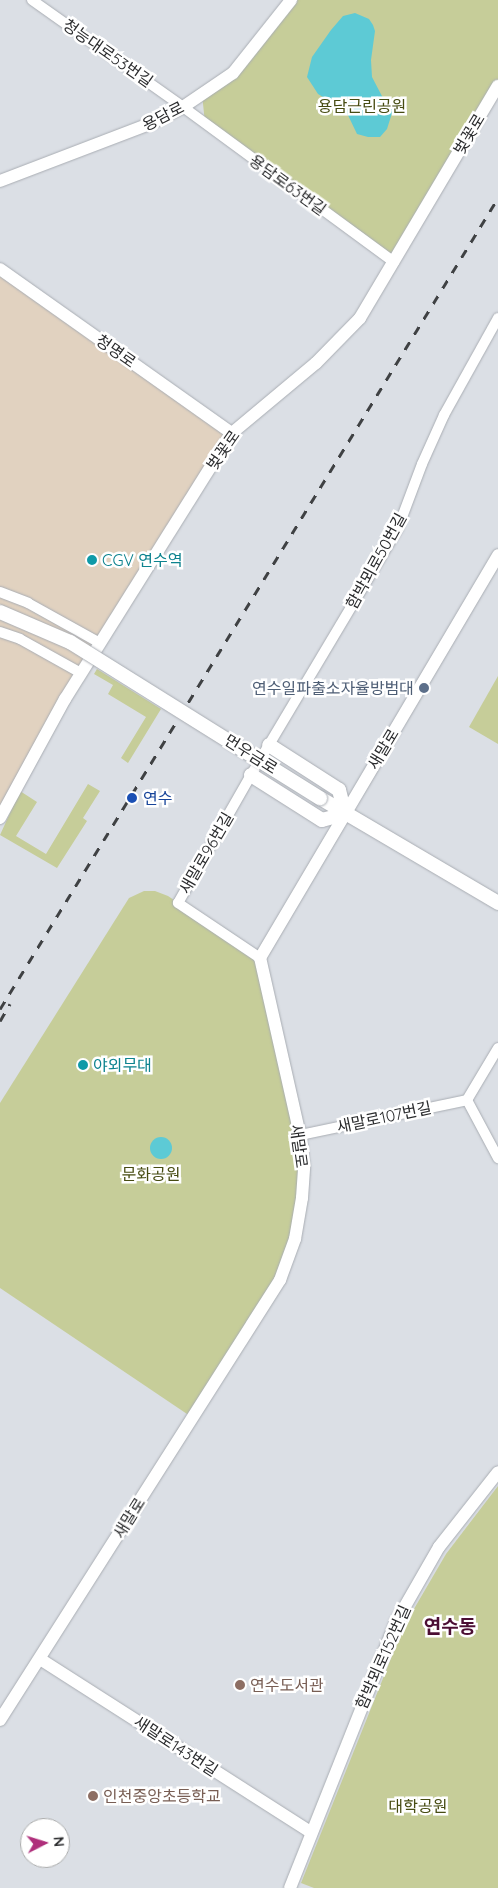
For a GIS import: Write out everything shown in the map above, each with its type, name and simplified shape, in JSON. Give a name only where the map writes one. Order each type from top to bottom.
[{"type":"main road","name":"먼우금로","points":[[0,612],[70,642],[345,814],[498,904]]},
{"type":"main road","points":[[251,775],[322,820],[345,814],[339,790],[269,745]]},
{"type":"street","name":"청능대로53번길","points":[[32,0],[183,106]]},
{"type":"street","name":"용담로","points":[[0,180],[152,123],[183,106],[232,73],[291,0]]},
{"type":"street","name":"벚꽃로","points":[[0,818],[81,673],[232,433],[316,363],[360,318],[498,86]]},
{"type":"street","name":"용담로63번길","points":[[183,106],[394,262]]},
{"type":"street","name":"청명로","points":[[0,269],[232,433]]},
{"type":"street","name":"함박뫼로50번길","points":[[269,745],[398,528],[422,464],[444,415],[498,318]]},
{"type":"street","name":"새말로","points":[[0,1720],[280,1280],[295,1239],[302,1198],[304,1167],[300,1135],[260,958],[498,555]]},
{"type":"street","points":[[0,592],[28,604],[100,643]]},
{"type":"street","points":[[0,632],[20,639],[81,673]]},
{"type":"street","name":"새말로96번길","points":[[260,958],[178,903],[269,745]]},
{"type":"street","points":[[498,1048],[467,1100],[498,1158]]},
{"type":"street","name":"새말로107번길","points":[[300,1135],[467,1100]]},
{"type":"street","name":"함박뫼로152번길","points":[[290,1888],[396,1622],[439,1547],[498,1472]]},
{"type":"street","name":"새말로143번길","points":[[40,1659],[311,1832]]},
{"type":"shaded area","points":[[0,265],[232,433],[100,643],[0,820]]},
{"type":"green space","name":"용담근린공원","points":[[291,0],[498,0],[498,86],[394,262],[205,123],[202,94],[228,76]]},
{"type":"green space","points":[[97,669],[161,709],[128,763],[121,758],[146,717],[108,694],[113,685],[94,674]]},
{"type":"green space","points":[[498,676],[498,744],[469,727]]},
{"type":"green space","points":[[88,784],[100,791],[83,818],[87,821],[57,868],[0,835],[20,791],[37,802],[16,836],[46,854]]},
{"type":"green space","name":"문화공원","points":[[144,891],[155,891],[168,896],[260,958],[304,1167],[280,1280],[193,1418],[0,1288],[0,1103],[129,898]]},
{"type":"green space","name":"대학공원","points":[[498,1486],[498,1888],[314,1888],[301,1883],[404,1626],[446,1554]]},
{"type":"water","points":[[355,13],[369,19],[373,25],[375,31],[371,60],[372,77],[384,100],[393,110],[387,129],[380,137],[368,137],[357,134],[346,111],[318,94],[307,77],[312,57],[331,30],[343,16]]},
{"type":"water","points":[[161,1137],[171,1144],[172,1148],[165,1158],[161,1159],[151,1152],[150,1148],[157,1138]]},
{"type":"railway","points":[[0,1009],[498,198]]},
{"type":"railway","points":[[0,1021],[10,1004]]},
{"type":"place","name":"CGV 연수역","points":[[92,560]]},
{"type":"place","name":"연수일파출소자율방범대","points":[[424,688]]},
{"type":"place","name":"연수","points":[[132,798]]},
{"type":"place","name":"야외무대","points":[[83,1065]]},
{"type":"place","name":"연수도서관","points":[[240,1685]]},
{"type":"place","name":"인천중앙초등학교","points":[[93,1796]]},
{"type":"district","name":"연수동","points":[[450,1627]]}]
